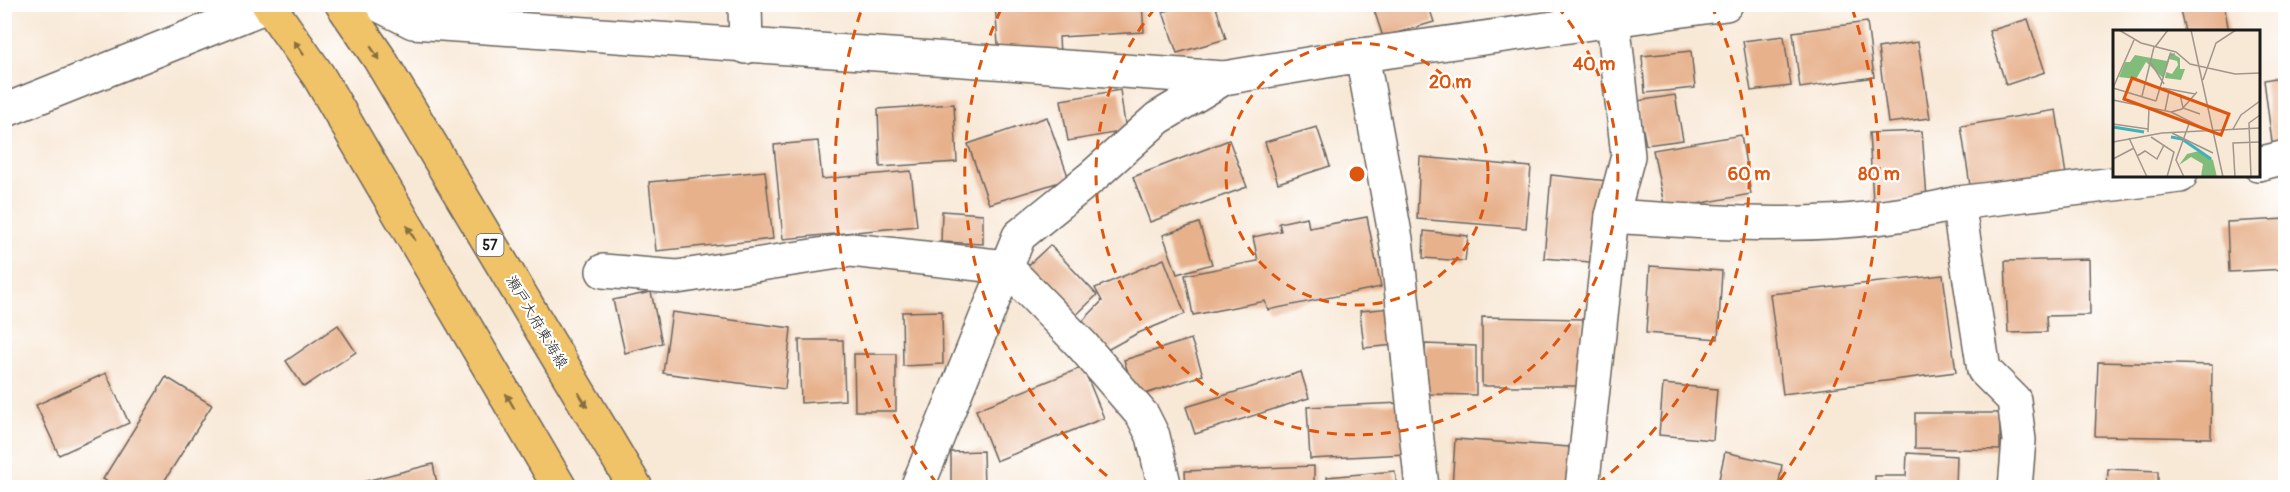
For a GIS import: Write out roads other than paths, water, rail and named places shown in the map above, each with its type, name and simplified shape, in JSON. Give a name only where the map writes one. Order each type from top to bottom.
[{"type":"main road","name":"瀬戸大府東海線","points":[[342,4],[379,58],[636,488]]},
{"type":"main road","points":[[270,5],[318,75],[560,488]]},
{"type":"street","points":[[376,4],[413,22],[1224,78],[1362,55],[1713,5]]},
{"type":"street","points":[[745,4],[746,46]]},
{"type":"street","points":[[4,111],[270,5]]},
{"type":"street","points":[[1582,488],[1612,216],[1628,156],[1613,19]]},
{"type":"street","points":[[1362,55],[1396,239],[1422,488]]},
{"type":"street","points":[[917,488],[1019,236],[1093,176],[1158,118],[1224,78]]},
{"type":"street","points":[[2260,164],[2286,157]]},
{"type":"street","points":[[1612,216],[1790,224],[1922,212],[1958,203],[2172,177]]},
{"type":"street","points":[[1958,203],[1984,370],[2014,400],[2019,440],[2015,488]]},
{"type":"street","points":[[603,271],[677,277],[851,250],[1006,267],[1082,345],[1143,416],[1153,436],[1165,488]]}]
